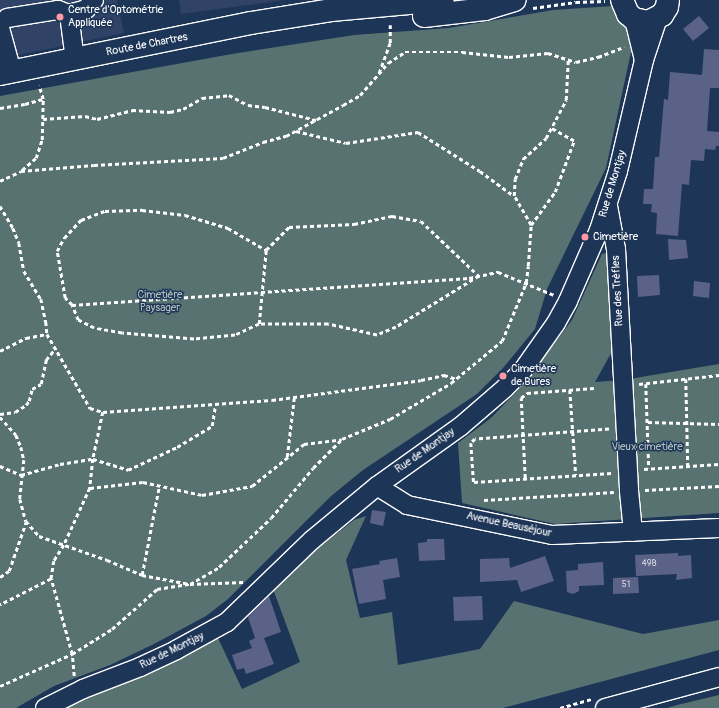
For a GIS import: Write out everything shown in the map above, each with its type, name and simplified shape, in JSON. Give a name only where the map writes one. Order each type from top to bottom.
[{"type":"main road","name":"Route de Chartres","points":[[6,73],[250,23],[294,17],[350,22],[443,0]]},
{"type":"main road","name":"Route de Chartres","points":[[420,6],[485,9],[523,4]]},
{"type":"main road","points":[[618,6],[648,22],[668,6]]},
{"type":"street","points":[[6,73],[4,23],[58,10],[69,14],[86,9],[94,0]]},
{"type":"street","name":"Rue de Montjay","points":[[618,6],[642,53]]},
{"type":"street","name":"Rue de Montjay","points":[[45,708],[75,692],[154,660],[227,622],[312,540],[377,486],[461,426],[505,388],[523,370],[540,348],[568,301],[583,269],[608,203],[618,171],[642,53],[668,6]]},
{"type":"street","points":[[69,14],[75,60]]},
{"type":"street","name":"Rue des Trèfles","points":[[608,203],[616,249],[628,491],[633,532]]},
{"type":"street","name":"Avenue Beauséjour","points":[[377,486],[407,505],[552,535],[719,528]]},
{"type":"street","points":[[605,708],[719,677]]},
{"type":"path","points":[[523,4],[576,2],[618,6]]},
{"type":"path","points":[[385,25],[396,25]]},
{"type":"path","points":[[378,75],[390,43],[390,25]]},
{"type":"path","points":[[21,171],[94,165],[216,159],[286,136],[317,120],[360,95],[388,63],[405,52],[462,52],[509,57],[548,53],[576,62],[598,57],[630,44],[642,53]]},
{"type":"path","points":[[514,196],[515,179],[523,159],[546,138],[566,100],[568,60]]},
{"type":"path","points":[[0,181],[21,171],[36,158],[42,140],[43,119],[43,99],[38,85]]},
{"type":"path","points":[[43,119],[85,116],[97,119],[132,110],[170,112],[183,109],[202,98],[229,95],[248,104],[317,120]]},
{"type":"path","points":[[0,108],[25,104],[43,99]]},
{"type":"path","points":[[530,225],[555,192],[574,141],[551,128]]},
{"type":"path","points":[[90,488],[143,482],[159,487],[202,495],[252,486],[304,444],[342,438],[390,420],[456,379],[502,341],[526,283],[530,225],[514,196],[480,171],[418,132],[346,143],[296,131]]},
{"type":"path","points":[[0,206],[13,228],[19,243],[24,271],[40,299],[46,322],[46,334],[90,408],[103,412],[215,406],[294,398],[421,380],[444,375],[456,379]]},
{"type":"path","points":[[266,250],[228,228],[185,215],[142,210],[105,211],[81,220],[64,238],[57,251],[65,298],[72,305],[78,320],[94,328],[122,333],[194,339],[235,335],[259,324],[328,324],[377,334],[396,327],[479,276]]},
{"type":"path","points":[[259,324],[266,250],[289,227],[354,224],[392,216],[421,221],[479,276]]},
{"type":"path","points":[[72,305],[479,276],[498,272],[568,301]]},
{"type":"path","points":[[0,351],[26,338],[46,334]]},
{"type":"path","points":[[0,414],[15,412],[26,405],[29,401],[32,389],[41,384],[46,360],[55,350]]},
{"type":"path","points":[[623,382],[646,384],[719,375]]},
{"type":"path","points":[[686,379],[688,466]]},
{"type":"path","points":[[646,384],[649,468]]},
{"type":"path","points":[[525,478],[521,398],[527,393],[594,388]]},
{"type":"path","points":[[570,390],[576,475]]},
{"type":"path","points":[[287,457],[294,398]]},
{"type":"path","points":[[0,466],[21,475],[60,464],[93,459],[128,470],[177,447],[212,426],[215,406]]},
{"type":"path","points":[[75,692],[72,654],[51,579],[54,561],[64,545],[90,488],[93,459],[103,412]]},
{"type":"path","points":[[0,418],[16,435],[21,447],[24,460],[21,475],[20,499],[26,521],[39,536],[107,560],[142,576],[190,584],[219,567],[271,518],[313,468],[342,438]]},
{"type":"path","points":[[647,422],[719,424]]},
{"type":"path","points":[[626,427],[573,433],[475,439],[471,443],[474,482],[719,464]]},
{"type":"path","points":[[484,500],[719,486]]},
{"type":"path","points":[[142,576],[159,487]]},
{"type":"path","points":[[0,577],[9,571],[26,521]]},
{"type":"path","points":[[0,605],[51,579]]},
{"type":"path","points":[[0,686],[72,654],[112,629],[157,589],[190,584],[268,582]]},
{"type":"shaded area","name":"Centre d'Optométrie Appliquée","points":[[0,0],[117,0],[124,33],[0,59]]},
{"type":"shaded area","points":[[179,0],[285,0],[181,14]]},
{"type":"green space","name":"Cimetière Paysager","points":[[613,6],[634,38],[606,168],[547,289],[535,329],[503,368],[477,394],[363,470],[330,497],[228,599],[206,616],[154,644],[110,665],[54,686],[16,708],[0,708],[0,96],[232,54],[354,35],[449,28],[553,10]]},
{"type":"green space","name":"Vieux cimetière","points":[[610,252],[617,347],[610,355],[595,382],[623,380],[719,364],[719,513],[555,524],[462,503],[458,443],[491,418],[521,387],[572,320],[602,254]]},
{"type":"green space","points":[[366,516],[346,560],[360,618],[392,612],[398,665],[480,649],[514,601],[643,634],[719,620],[719,650],[503,708],[63,708],[217,636],[242,689],[300,662],[273,589],[298,564],[354,520]]},
{"type":"green space","points":[[719,695],[719,708],[667,708],[677,705]]},
{"type":"building","points":[[699,16],[709,28],[693,41],[683,29]]},
{"type":"building","points":[[704,49],[719,50],[719,88],[710,88],[707,131],[719,132],[719,146],[716,146],[715,150],[705,149],[704,161],[691,160],[689,185],[682,184],[678,236],[656,234],[657,213],[651,212],[652,204],[643,204],[644,189],[653,189],[655,157],[659,157],[664,99],[668,100],[670,72],[702,75]]},
{"type":"building","points":[[668,239],[686,240],[688,258],[669,260]]},
{"type":"building","points":[[659,275],[660,295],[638,297],[637,276]]},
{"type":"building","points":[[694,281],[710,283],[709,298],[693,296]]},
{"type":"building","points":[[372,510],[386,512],[383,526],[370,523]]},
{"type":"building","points":[[427,539],[444,539],[445,560],[419,561],[418,543],[427,542]]},
{"type":"building","points":[[678,553],[678,556],[691,555],[692,578],[676,580],[677,574],[636,576],[635,555]]},
{"type":"building","points":[[545,556],[554,581],[521,592],[517,580],[480,582],[480,559],[509,558],[510,568]]},
{"type":"building","points":[[397,558],[400,577],[383,580],[386,599],[359,604],[352,569],[380,564],[379,561]]},
{"type":"building","points":[[603,562],[604,585],[579,586],[579,591],[573,594],[567,592],[566,571],[578,570],[578,564]]},
{"type":"building","points":[[638,577],[639,593],[613,594],[613,578]]},
{"type":"building","points":[[269,596],[281,632],[264,638],[274,664],[246,674],[244,668],[237,670],[232,655],[252,648],[249,641],[255,638],[248,617]]},
{"type":"building","points":[[482,596],[483,620],[454,621],[453,597]]},
{"type":"place","name":"Centre d'Optométrie Appliquée","points":[[60,17]]},
{"type":"place","name":"Cimetière","points":[[585,237]]},
{"type":"place","name":"Cimetière de Bures","points":[[503,376]]}]
